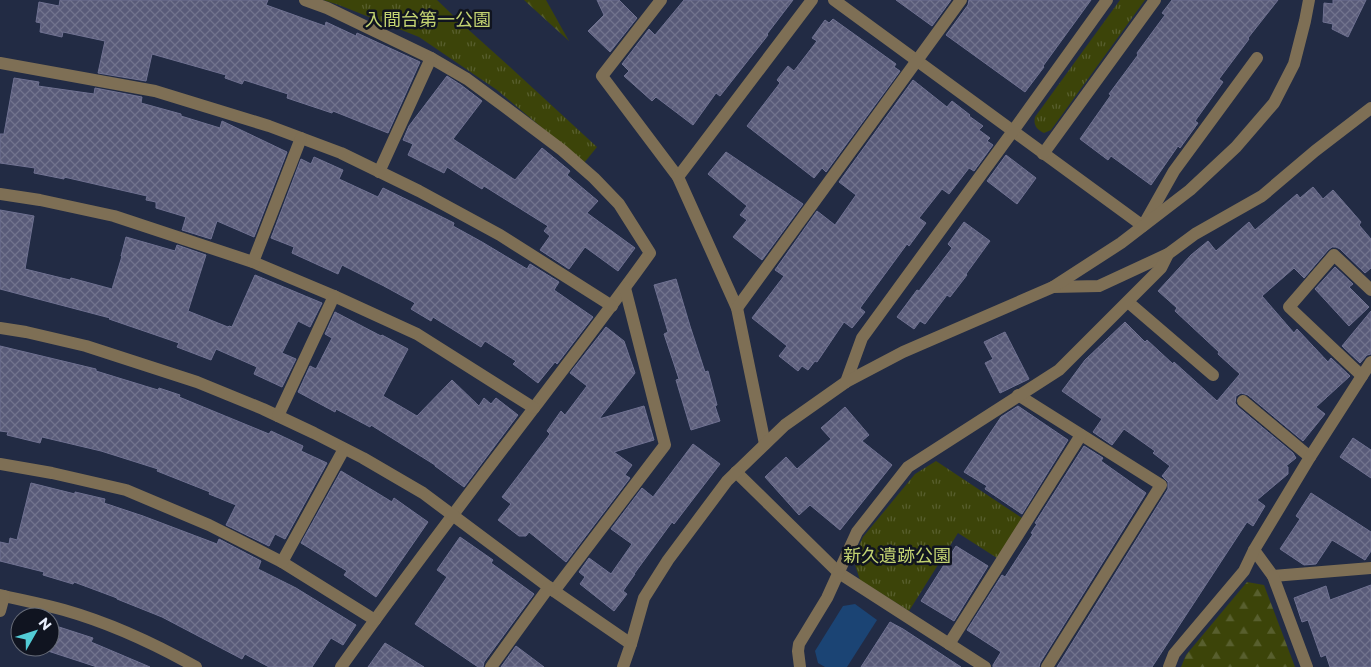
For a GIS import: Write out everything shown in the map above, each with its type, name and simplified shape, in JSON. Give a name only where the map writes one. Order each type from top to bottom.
[{"type":"street","points":[[305,0],[327,8],[431,58],[466,79],[562,150],[594,178],[619,204],[650,252],[612,306],[453,515],[341,667]]},
{"type":"street","points":[[678,176],[812,0]]},
{"type":"street","points":[[834,0],[1143,226]]},
{"type":"street","points":[[737,308],[961,0]]},
{"type":"street","points":[[846,382],[862,338],[1107,0]]},
{"type":"street","points":[[1043,154],[1155,0]]},
{"type":"street","points":[[623,667],[644,598],[668,560],[727,481],[736,472],[785,425],[846,382],[903,352],[1053,287],[1121,242],[1190,190],[1236,147],[1274,102],[1294,64],[1309,0]]},
{"type":"street","points":[[655,3],[602,76],[678,176],[737,308],[765,444]]},
{"type":"street","points":[[379,172],[431,58]]},
{"type":"street","points":[[1143,226],[1174,171],[1258,58]]},
{"type":"street","points":[[0,63],[154,91],[260,123],[341,153],[419,191],[500,235],[612,306]]},
{"type":"street","points":[[1053,287],[1099,286],[1168,254],[1195,234],[1262,196],[1315,151],[1371,108]]},
{"type":"street","points":[[253,262],[301,138]]},
{"type":"street","points":[[0,194],[40,200],[114,216],[253,262],[418,334],[534,408]]},
{"type":"street","points":[[800,667],[799,644],[827,598],[857,532],[908,467],[1059,370],[1161,268],[1168,254]]},
{"type":"street","points":[[1362,376],[1289,307],[1334,255],[1371,290]]},
{"type":"street","points":[[491,667],[665,445],[625,288]]},
{"type":"street","points":[[278,416],[334,296]]},
{"type":"street","points":[[1128,302],[1213,375]]},
{"type":"street","points":[[0,328],[86,346],[197,382],[278,416],[363,458],[423,493],[552,589],[631,644]]},
{"type":"street","points":[[1169,667],[1174,654],[1244,571],[1254,550],[1310,457],[1371,362]]},
{"type":"street","points":[[1018,395],[1161,485],[1047,667]]},
{"type":"street","points":[[1243,401],[1310,457]]},
{"type":"street","points":[[949,644],[1081,434]]},
{"type":"street","points":[[282,562],[344,449]]},
{"type":"street","points":[[0,464],[52,473],[126,490],[209,525],[282,562],[375,620]]},
{"type":"street","points":[[736,472],[839,573],[985,667]]},
{"type":"street","points":[[1254,550],[1273,576],[1307,667]]},
{"type":"street","points":[[1273,576],[1371,568]]},
{"type":"street","points":[[0,611],[2,595],[66,610],[121,630],[196,667]]},
{"type":"green space","name":"入間台第一公園","points":[[323,0],[437,0],[597,147],[584,163],[497,90],[419,37]]},
{"type":"green space","points":[[524,0],[546,0],[569,41]]},
{"type":"green space","points":[[1120,0],[1145,0],[1051,130],[1042,132],[1035,125],[1035,117]]},
{"type":"green space","name":"新久遺跡公園","points":[[936,461],[1022,518],[997,558],[958,533],[909,611],[860,580],[853,559],[863,537],[915,474]]},
{"type":"green space","points":[[1247,582],[1264,585],[1295,667],[1181,667],[1186,655]]},
{"type":"water","points":[[855,604],[877,620],[847,667],[825,667],[818,663],[815,651],[843,606]]},
{"type":"building","points":[[60,0],[268,0],[266,5],[325,26],[326,22],[356,36],[357,33],[420,62],[388,133],[333,111],[332,113],[287,98],[288,94],[244,80],[242,84],[225,78],[226,75],[152,54],[146,81],[98,73],[105,41],[63,32],[62,37],[40,32],[41,23],[36,22],[39,2],[59,6]]},
{"type":"building","points":[[597,0],[619,0],[637,18],[610,52],[588,31],[604,15]]},
{"type":"building","points":[[684,0],[793,0],[720,96],[716,93],[693,125],[656,97],[652,101],[624,76],[629,71],[622,64],[649,29],[655,35]]},
{"type":"building","points":[[896,0],[951,0],[932,26]]},
{"type":"building","points":[[969,0],[1091,0],[1025,92],[946,35],[968,5]]},
{"type":"building","points":[[1172,0],[1278,0],[1219,79],[1223,82],[1195,121],[1198,123],[1180,148],[1178,146],[1151,185],[1111,156],[1108,160],[1080,139],[1111,95],[1109,94],[1138,55],[1137,53],[1165,15],[1162,13]]},
{"type":"building","points":[[1333,0],[1366,0],[1348,37],[1332,29],[1333,24],[1323,22],[1324,3],[1333,4]]},
{"type":"building","points":[[833,19],[896,64],[894,67],[900,71],[826,172],[822,168],[814,178],[747,126],[780,83],[777,80],[788,66],[794,71],[817,41],[812,38],[825,20],[829,23]]},
{"type":"building","points":[[447,76],[482,101],[453,139],[515,180],[542,148],[570,171],[567,175],[598,201],[587,213],[635,248],[618,271],[585,247],[569,269],[540,250],[550,236],[544,231],[548,226],[484,186],[482,189],[447,167],[444,173],[408,155],[413,144],[403,140],[409,126]]},
{"type":"building","points":[[14,78],[39,82],[38,86],[94,94],[95,88],[142,97],[141,103],[181,114],[181,116],[220,128],[222,121],[287,152],[254,237],[217,221],[211,239],[182,230],[186,217],[156,208],[156,202],[146,200],[147,196],[64,177],[64,179],[34,173],[35,168],[0,163],[0,134],[4,134]]},
{"type":"building","points":[[913,80],[947,107],[952,101],[970,115],[983,126],[979,130],[990,138],[987,141],[993,145],[974,171],[969,168],[949,194],[942,189],[919,218],[926,223],[909,246],[907,244],[860,308],[865,312],[852,328],[844,322],[817,362],[815,361],[808,370],[802,366],[798,371],[779,356],[787,346],[752,318],[784,276],[775,270],[817,211],[835,225],[856,195],[839,182]]},
{"type":"building","points":[[726,152],[803,204],[762,260],[733,237],[747,220],[740,215],[747,206],[708,174]]},
{"type":"building","points":[[1006,155],[1036,178],[1017,204],[987,181]]},
{"type":"building","points":[[314,157],[343,170],[339,179],[378,197],[383,188],[454,223],[453,226],[527,269],[530,264],[559,282],[554,290],[593,317],[557,364],[555,362],[538,383],[513,364],[516,361],[485,341],[481,347],[433,317],[431,321],[411,309],[415,303],[382,285],[342,265],[338,274],[292,253],[294,247],[271,238],[301,159],[311,164]]},
{"type":"building","points":[[1313,187],[1323,199],[1333,190],[1361,222],[1359,225],[1371,239],[1371,268],[1365,273],[1340,249],[1332,247],[1304,278],[1294,268],[1262,296],[1294,333],[1297,329],[1328,362],[1331,358],[1350,376],[1316,407],[1325,414],[1303,441],[1248,395],[1241,393],[1236,396],[1235,403],[1238,407],[1293,453],[1296,458],[1286,466],[1288,467],[1288,474],[1257,500],[1265,506],[1253,526],[1247,522],[1152,667],[1057,667],[1168,489],[1168,482],[1162,476],[1170,466],[1153,453],[1155,451],[1124,429],[1112,445],[1093,432],[1102,419],[1062,391],[1085,360],[1125,322],[1145,342],[1147,340],[1173,364],[1174,362],[1217,401],[1240,374],[1175,311],[1177,308],[1158,291],[1191,255],[1208,241],[1216,251],[1249,222],[1255,230],[1297,194],[1300,198]]},
{"type":"building","points":[[0,210],[34,216],[25,269],[70,280],[71,278],[112,289],[126,237],[175,251],[177,245],[206,255],[188,311],[228,327],[232,327],[255,275],[322,303],[310,327],[298,321],[282,353],[296,359],[282,387],[254,374],[257,367],[216,349],[211,360],[177,347],[179,343],[110,318],[0,289]]},
{"type":"building","points":[[964,222],[990,241],[950,297],[947,295],[925,324],[920,321],[914,329],[897,317],[952,248],[948,244]]},
{"type":"building","points":[[1335,267],[1353,284],[1349,287],[1369,307],[1349,326],[1315,289]]},
{"type":"building","points":[[676,279],[705,372],[708,371],[720,421],[691,430],[676,380],[679,379],[664,334],[668,332],[654,285]]},
{"type":"building","points":[[1371,311],[1371,354],[1367,355],[1360,363],[1342,346]]},
{"type":"building","points":[[335,312],[408,349],[383,396],[417,416],[452,380],[479,406],[484,398],[491,404],[496,398],[518,415],[464,487],[435,465],[371,425],[370,427],[336,409],[335,412],[298,392],[310,366],[316,369],[332,338],[325,334]]},
{"type":"building","points":[[606,327],[624,341],[635,373],[599,419],[644,406],[654,440],[614,452],[632,465],[625,475],[630,478],[566,562],[529,532],[526,536],[519,536],[498,520],[511,504],[502,497],[550,434],[547,431],[561,411],[565,415],[587,386],[570,373]]},
{"type":"building","points":[[1005,332],[1029,379],[1000,393],[985,363],[993,359],[984,342]]},
{"type":"building","points":[[0,346],[96,369],[96,371],[180,395],[179,397],[269,434],[271,431],[303,446],[301,451],[327,463],[285,539],[275,534],[269,546],[226,525],[236,505],[209,494],[210,492],[157,471],[158,469],[101,451],[42,437],[40,443],[7,435],[8,432],[0,431]]},
{"type":"building","points":[[1018,406],[1068,440],[1022,514],[985,489],[987,486],[964,472],[1001,417]]},
{"type":"building","points":[[845,407],[869,435],[862,441],[892,465],[840,530],[810,505],[799,515],[765,477],[786,457],[797,469],[831,439],[821,428]]},
{"type":"building","points":[[1353,438],[1371,450],[1371,478],[1340,457]]},
{"type":"building","points":[[693,444],[720,464],[674,524],[672,522],[634,574],[623,591],[627,594],[614,611],[580,584],[585,577],[579,572],[589,558],[611,574],[632,544],[611,529],[642,488],[653,497]]},
{"type":"building","points":[[1084,446],[1103,458],[1101,461],[1146,493],[1039,667],[993,667],[1001,652],[967,630],[1002,575],[1005,577],[1033,534],[1031,533],[1037,524],[1035,523]]},
{"type":"building","points":[[341,471],[392,502],[394,498],[428,522],[376,597],[344,575],[347,571],[301,543]]},
{"type":"building","points":[[31,483],[105,499],[104,503],[217,544],[219,539],[261,561],[258,569],[296,588],[356,625],[343,645],[331,638],[312,667],[269,667],[245,654],[242,659],[162,617],[117,598],[74,582],[73,584],[43,575],[44,572],[0,561],[0,542],[9,544],[10,538],[17,540]]},
{"type":"building","points":[[1311,493],[1371,532],[1371,551],[1365,560],[1332,540],[1316,564],[1304,565],[1280,549],[1300,519],[1296,516]]},
{"type":"building","points":[[460,537],[493,560],[491,563],[534,594],[484,662],[483,667],[478,667],[415,624],[447,577],[437,570]]},
{"type":"building","points":[[956,546],[988,566],[954,621],[921,601]]},
{"type":"building","points":[[1371,585],[1371,667],[1330,667],[1326,655],[1321,657],[1308,620],[1302,622],[1294,598],[1326,586],[1330,600]]},
{"type":"building","points":[[890,622],[903,629],[961,667],[861,667]]},
{"type":"building","points":[[60,627],[93,638],[91,642],[150,667],[97,667],[60,655]]},
{"type":"building","points":[[385,643],[424,667],[368,667]]},
{"type":"building","points":[[516,646],[544,667],[501,667]]}]
